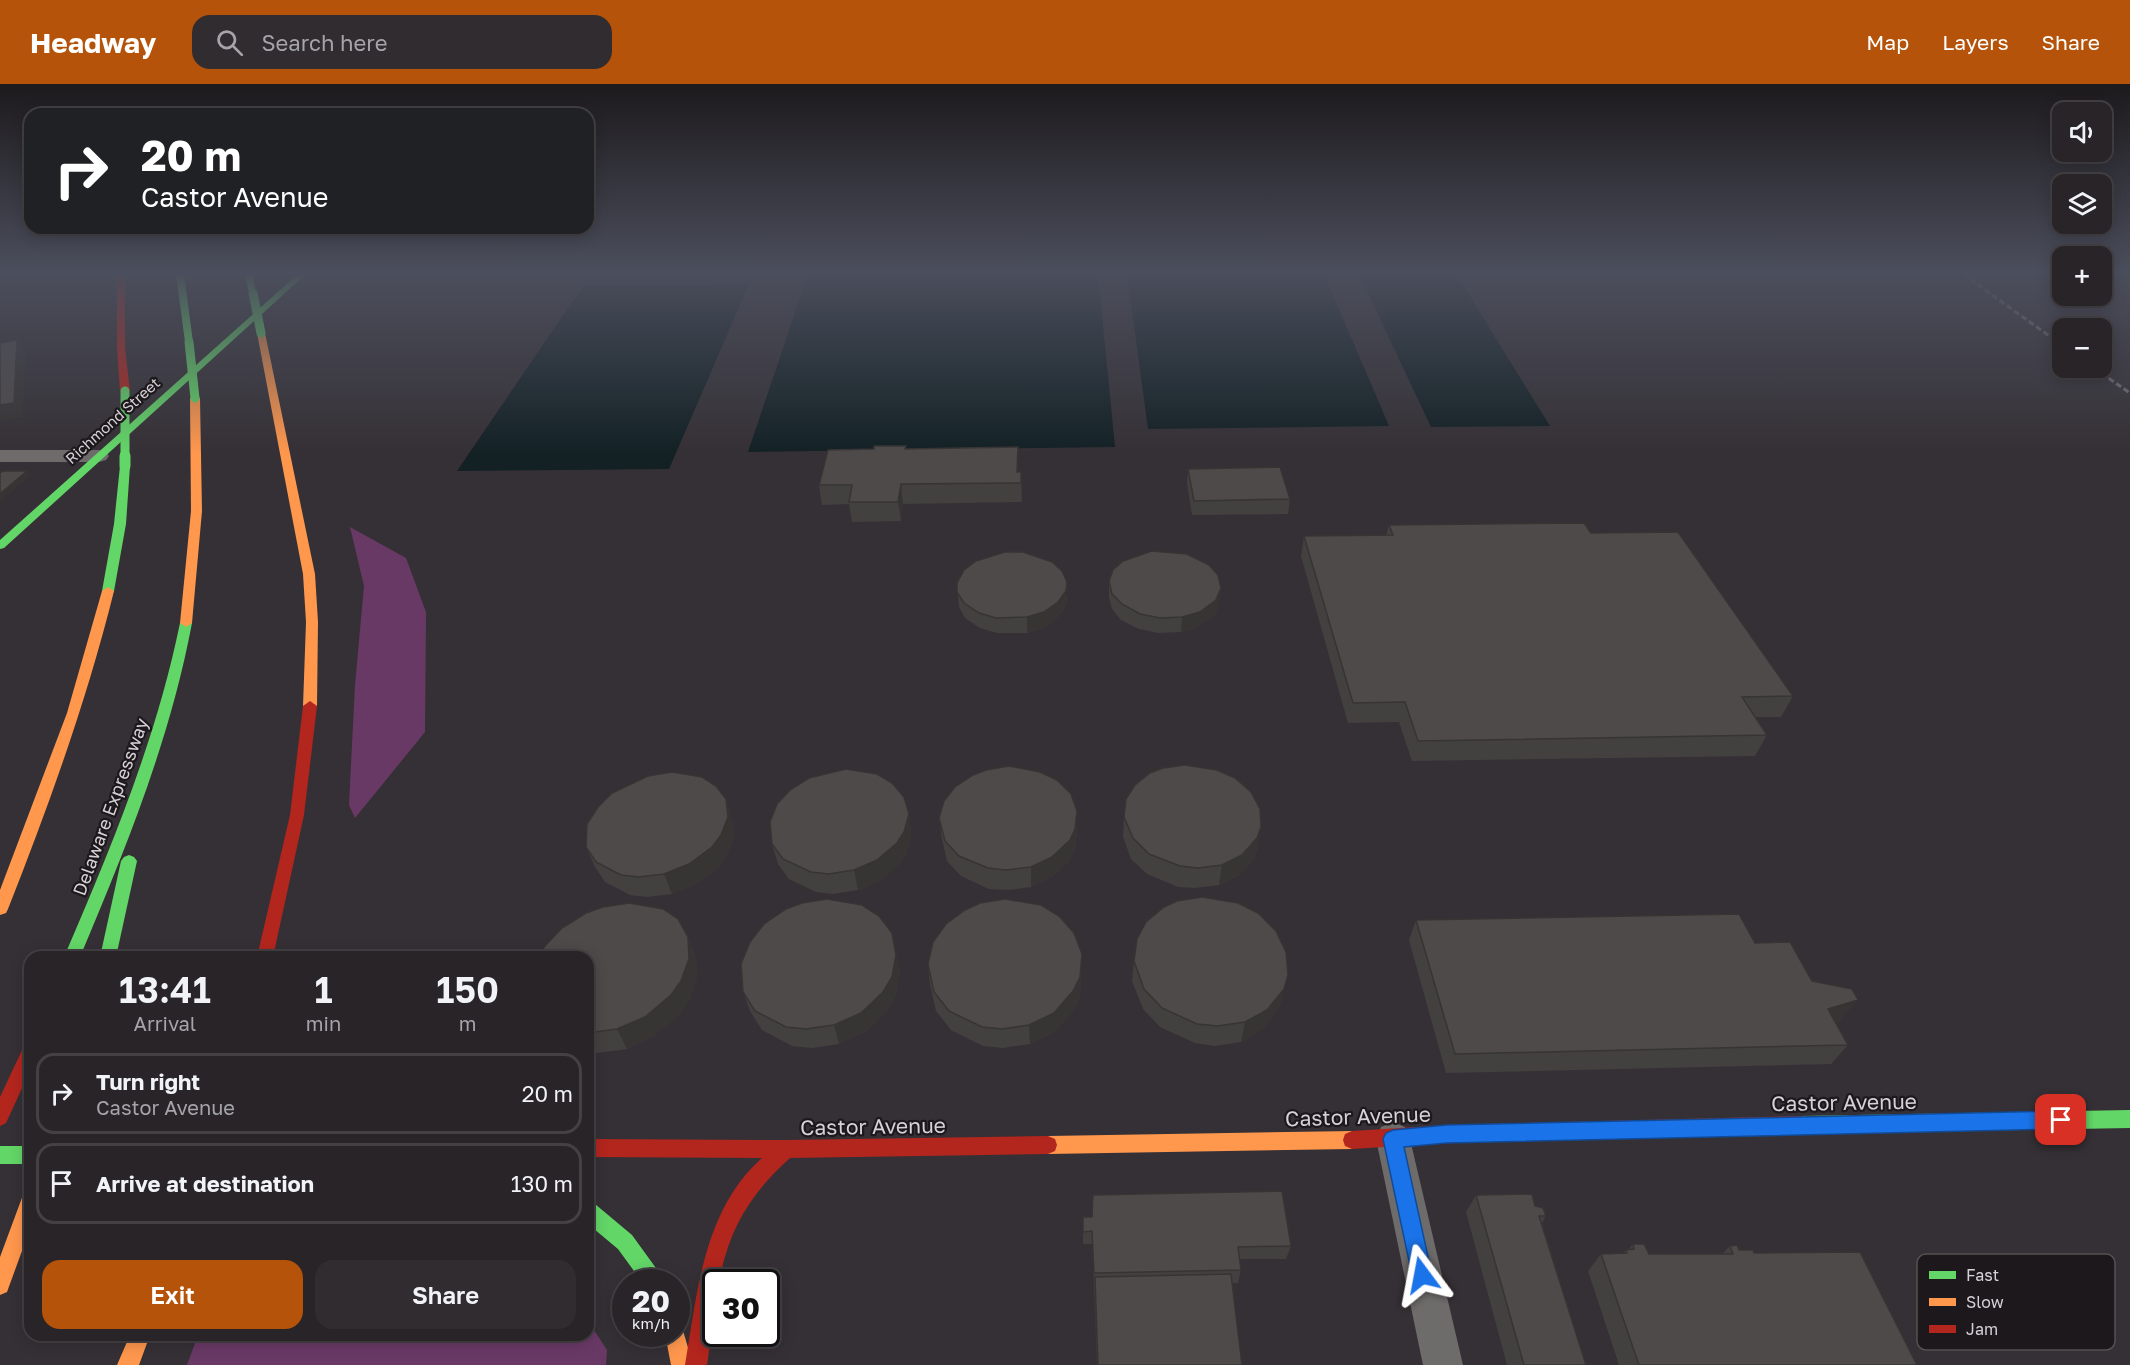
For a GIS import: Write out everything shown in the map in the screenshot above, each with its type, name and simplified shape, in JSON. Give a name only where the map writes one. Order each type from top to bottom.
[{"type":"main road","points":[[116,334],[120,348]]},
{"type":"main road","points":[[0,909],[54,776],[86,680],[115,563],[122,519],[125,466],[120,334]]},
{"type":"main road","name":"Delaware Expressway","points":[[75,951],[150,763],[182,644],[191,596],[200,512],[200,464],[188,334]]},
{"type":"main road","name":"Richmond Street","points":[[0,546],[235,334]]},
{"type":"main road","points":[[261,334],[302,528],[309,572],[311,614],[308,721],[294,826],[266,951]]},
{"type":"main road","points":[[109,951],[150,763]]},
{"type":"main road","points":[[0,1117],[24,1065]]},
{"type":"main road","name":"Castor Avenue","points":[[594,1148],[786,1149],[1393,1139],[1447,1134],[2130,1119]]},
{"type":"main road","points":[[696,1365],[716,1258],[733,1208],[758,1172],[786,1149]]},
{"type":"main road","points":[[0,1155],[24,1155]]},
{"type":"main road","points":[[594,1215],[604,1221],[625,1242],[646,1269]]},
{"type":"main road","points":[[0,1285],[24,1219]]},
{"type":"main road","points":[[128,1365],[138,1341]]},
{"type":"main road","points":[[678,1347],[682,1365]]},
{"type":"street","points":[[0,456],[99,456]]},
{"type":"street","points":[[1393,1139],[1443,1365]]},
{"type":"shaded area","points":[[550,334],[727,334],[669,469],[457,471]]},
{"type":"shaded area","points":[[788,334],[1104,334],[1115,447],[748,452]]},
{"type":"shaded area","points":[[1135,334],[1350,334],[1389,426],[1148,429]]},
{"type":"shaded area","points":[[1387,334],[1493,334],[1550,426],[1431,427]]},
{"type":"shaded area","points":[[350,527],[406,558],[426,612],[425,732],[355,818],[349,805],[355,685],[364,586]]},
{"type":"shaded area","points":[[594,1330],[607,1350],[606,1365],[187,1365],[196,1341],[594,1341]]},
{"type":"building","points":[[17,340],[14,403],[0,405],[0,343]]},
{"type":"building","points":[[874,446],[906,446],[905,449],[1018,447],[1017,472],[1021,472],[1021,483],[901,484],[898,502],[849,502],[852,485],[819,485],[828,450],[874,449]]},
{"type":"building","points":[[1280,467],[1290,499],[1194,501],[1188,469]]},
{"type":"building","points":[[27,471],[0,494],[0,473]]},
{"type":"building","points":[[1584,523],[1591,533],[1678,532],[1793,696],[1742,697],[1767,735],[1418,741],[1405,702],[1353,703],[1304,536],[1393,535],[1389,525]]},
{"type":"building","points":[[1152,551],[1187,554],[1209,565],[1218,575],[1221,588],[1216,600],[1200,612],[1182,617],[1160,618],[1140,614],[1122,604],[1112,594],[1109,581],[1113,570],[1123,561]]},
{"type":"building","points":[[1005,552],[1023,552],[1052,562],[1062,571],[1067,582],[1066,591],[1058,602],[1044,612],[1027,617],[996,618],[979,613],[964,603],[957,592],[957,583],[964,570],[976,561]]},
{"type":"building","points":[[1185,765],[1217,770],[1235,778],[1251,792],[1260,809],[1261,827],[1257,838],[1242,855],[1222,865],[1198,868],[1180,866],[1149,854],[1133,838],[1124,817],[1126,799],[1135,785],[1150,773],[1163,768]]},
{"type":"building","points":[[1009,766],[1040,772],[1057,780],[1071,794],[1077,811],[1075,829],[1070,840],[1052,857],[1031,867],[1006,870],[988,868],[959,856],[945,841],[939,818],[944,801],[955,787],[973,775]]},
{"type":"building","points":[[846,769],[877,774],[892,783],[904,797],[909,814],[904,832],[897,843],[877,860],[854,870],[829,874],[811,872],[783,859],[772,844],[770,822],[777,804],[790,790],[809,778]]},
{"type":"building","points":[[672,772],[702,777],[716,786],[726,799],[728,817],[721,835],[712,847],[689,864],[664,874],[639,877],[621,875],[596,862],[586,847],[587,824],[598,807],[612,793],[648,776]]},
{"type":"building","points":[[1202,897],[1238,903],[1258,913],[1276,931],[1286,952],[1288,975],[1284,989],[1267,1010],[1245,1022],[1218,1026],[1197,1024],[1162,1008],[1144,989],[1134,961],[1137,939],[1146,922],[1164,907],[1177,901]]},
{"type":"building","points":[[827,899],[862,905],[879,916],[892,933],[896,955],[892,977],[883,992],[861,1013],[834,1025],[806,1029],[786,1027],[755,1011],[743,992],[741,964],[750,942],[764,924],[786,909],[802,903]]},
{"type":"building","points":[[1005,899],[1041,905],[1059,916],[1074,933],[1082,954],[1080,977],[1073,991],[1054,1013],[1029,1025],[1002,1029],[982,1027],[949,1011],[934,992],[928,964],[933,942],[946,924],[965,910],[980,903]]},
{"type":"building","points":[[629,903],[663,909],[678,919],[688,937],[689,959],[681,981],[671,995],[645,1017],[617,1029],[594,1032],[594,951],[542,951],[562,928],[586,913],[603,907]]},
{"type":"building","points":[[1739,914],[1755,943],[1790,942],[1812,981],[1852,989],[1858,1000],[1828,1009],[1848,1045],[1455,1054],[1416,920]]},
{"type":"building","points":[[1282,1191],[1291,1246],[1238,1247],[1241,1270],[1094,1273],[1092,1231],[1083,1232],[1083,1217],[1092,1217],[1093,1195]]},
{"type":"building","points":[[1532,1194],[1535,1206],[1543,1208],[1546,1216],[1539,1216],[1586,1365],[1524,1365],[1476,1195]]},
{"type":"building","points":[[1633,1244],[1644,1244],[1649,1254],[1733,1254],[1730,1246],[1737,1245],[1739,1250],[1753,1250],[1754,1253],[1860,1252],[1917,1365],[1639,1365],[1601,1254],[1627,1253],[1626,1250],[1634,1249]]},
{"type":"building","points":[[1231,1274],[1242,1365],[1098,1365],[1095,1277]]},
{"type":"railway","points":[[2046,334],[2052,338]]},
{"type":"railway","points":[[2108,378],[2130,393]]},
{"type":"traffic: fast","points":[[188,334],[189,342]]},
{"type":"traffic: fast","points":[[0,546],[236,334]]},
{"type":"traffic: fast","points":[[189,342],[195,398]]},
{"type":"traffic: fast","points":[[125,391],[125,466]]},
{"type":"traffic: fast","points":[[108,591],[120,524],[125,466]]},
{"type":"traffic: fast","points":[[75,951],[123,835],[154,752],[178,667],[186,623]]},
{"type":"traffic: fast","points":[[109,951],[129,861]]},
{"type":"traffic: fast","points":[[1801,1125],[2130,1119]]},
{"type":"traffic: fast","points":[[0,1155],[24,1155]]},
{"type":"traffic: fast","points":[[594,1216],[625,1242],[645,1269]]},
{"type":"traffic: slow","points":[[261,334],[309,574],[312,622],[310,706]]},
{"type":"traffic: slow","points":[[186,623],[193,567],[196,511],[195,398]]},
{"type":"traffic: slow","points":[[0,909],[60,752],[98,632],[108,591]]},
{"type":"traffic: slow","points":[[1048,1145],[1352,1140]]},
{"type":"traffic: slow","points":[[0,1285],[24,1219]]},
{"type":"traffic: slow","points":[[128,1365],[138,1341]]},
{"type":"traffic: slow","points":[[678,1347],[682,1365]]},
{"type":"traffic: jam","points":[[121,334],[125,391]]},
{"type":"traffic: jam","points":[[266,951],[297,815],[310,706]]},
{"type":"traffic: jam","points":[[0,1117],[24,1065]]},
{"type":"traffic: jam","points":[[1352,1140],[1447,1134],[1801,1125]]},
{"type":"traffic: jam","points":[[594,1148],[786,1149],[1048,1145]]},
{"type":"traffic: jam","points":[[696,1365],[711,1274],[728,1220],[742,1195],[761,1171],[786,1149]]},
{"type":"route","points":[[1422,1275],[1393,1139],[1447,1134],[2061,1120]]}]
